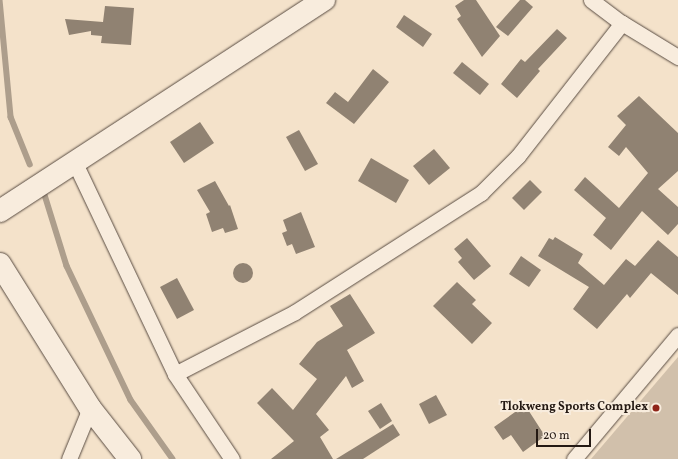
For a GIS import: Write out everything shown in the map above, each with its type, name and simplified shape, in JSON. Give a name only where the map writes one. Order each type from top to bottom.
[{"type":"street","points":[[0,212],[74,162],[324,0]]},
{"type":"street","points":[[591,0],[622,23],[678,57]]},
{"type":"street","points":[[175,374],[296,312],[481,193],[518,156],[622,23]]},
{"type":"street","points":[[74,162],[175,374],[232,459]]},
{"type":"street","points":[[0,264],[90,408],[130,459]]},
{"type":"street","points":[[574,459],[678,335]]},
{"type":"street","points":[[69,459],[90,408]]},
{"type":"shaded area","name":"Tlokweng Sports Complex","points":[[678,357],[678,459],[591,459]]},
{"type":"building","points":[[464,0],[476,0],[500,36],[482,57],[457,19],[461,16],[455,6]]},
{"type":"building","points":[[520,0],[525,0],[533,7],[508,36],[496,27]]},
{"type":"building","points":[[105,6],[134,8],[131,45],[101,43],[102,36],[91,35],[91,31],[69,35],[65,19],[103,22]]},
{"type":"building","points":[[404,15],[432,34],[423,47],[396,27]]},
{"type":"building","points":[[557,29],[567,38],[538,69],[540,71],[517,98],[501,84],[521,59],[525,62]]},
{"type":"building","points":[[462,62],[489,84],[480,95],[453,73]]},
{"type":"building","points":[[373,69],[389,82],[354,124],[326,103],[335,92],[348,102]]},
{"type":"building","points":[[639,96],[678,133],[678,171],[658,189],[678,207],[678,224],[668,235],[642,211],[611,250],[593,235],[606,218],[574,190],[585,177],[619,208],[648,173],[626,147],[619,156],[608,147],[626,125],[617,116]]},
{"type":"building","points":[[200,122],[214,143],[184,163],[170,142]]},
{"type":"building","points":[[299,130],[318,164],[305,171],[286,137]]},
{"type":"building","points":[[434,149],[450,168],[429,185],[413,166]]},
{"type":"building","points":[[371,158],[409,180],[396,203],[358,181]]},
{"type":"building","points":[[530,180],[542,192],[524,210],[512,198]]},
{"type":"building","points":[[215,181],[229,206],[230,205],[238,229],[225,233],[223,228],[212,232],[206,214],[210,212],[197,190]]},
{"type":"building","points":[[301,212],[315,247],[296,254],[292,244],[287,246],[282,233],[287,231],[283,220]]},
{"type":"building","points":[[555,237],[583,254],[578,263],[604,285],[626,259],[635,266],[658,240],[678,257],[678,295],[651,273],[630,298],[627,294],[597,329],[573,309],[589,287],[538,256],[549,238],[553,240]]},
{"type":"building","points":[[467,238],[491,266],[474,280],[458,262],[462,258],[454,249]]},
{"type":"building","points":[[521,256],[541,270],[529,287],[509,274]]},
{"type":"building","points":[[239,263],[247,263],[253,269],[253,277],[247,283],[239,283],[233,277],[233,269]]},
{"type":"building","points":[[177,278],[194,310],[177,319],[160,287]]},
{"type":"building","points":[[457,282],[476,300],[472,304],[492,323],[472,344],[433,306]]},
{"type":"building","points":[[350,294],[375,333],[347,350],[364,381],[352,388],[346,376],[316,414],[329,430],[320,437],[333,459],[271,459],[294,441],[257,403],[272,388],[293,410],[317,379],[299,364],[317,342],[343,326],[330,306]]},
{"type":"building","points":[[436,395],[447,415],[429,424],[419,404]]},
{"type":"building","points":[[381,403],[392,421],[380,429],[368,411]]},
{"type":"building","points":[[525,405],[545,436],[523,452],[511,435],[503,440],[494,427]]},
{"type":"building","points":[[393,424],[400,435],[363,459],[336,459]]},
{"type":"waterway","points":[[0,0],[11,117],[30,164]]},
{"type":"waterway","points":[[45,195],[67,266],[131,400],[173,459]]},
{"type":"place","name":"Tlokweng Sports Complex","points":[[656,408]]}]
